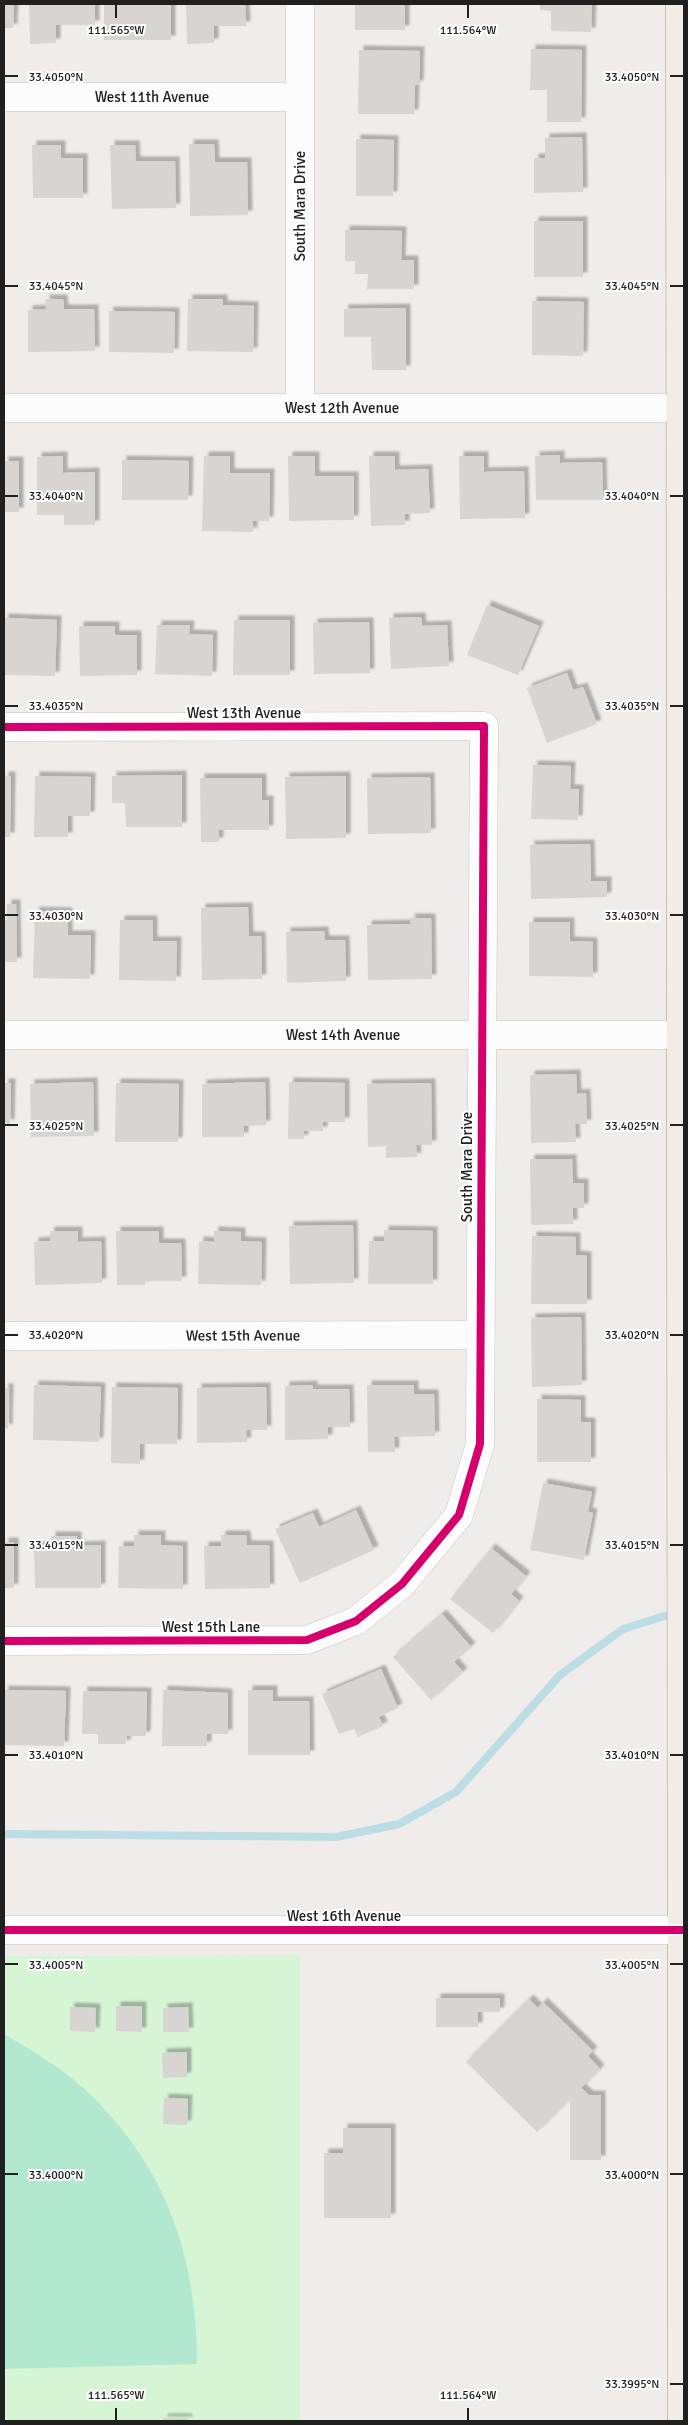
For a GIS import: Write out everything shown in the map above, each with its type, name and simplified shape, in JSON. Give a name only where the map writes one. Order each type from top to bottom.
[{"type":"main road","points":[[680,4],[682,561],[682,1373],[680,1578],[683,1930],[682,2421]]},
{"type":"street","name":"South Mara Drive","points":[[300,4],[300,407]]},
{"type":"street","name":"West 11th Avenue","points":[[4,97],[300,97]]},
{"type":"street","name":"West 12th Avenue","points":[[4,408],[680,408]]},
{"type":"street","name":"South Mara Drive","points":[[402,1584],[459,1515],[480,1444],[484,726]]},
{"type":"street","name":"West 13th Avenue","points":[[4,727],[484,726]]},
{"type":"street","name":"West 14th Avenue","points":[[4,1035],[681,1035]]},
{"type":"street","name":"West 15th Avenue","points":[[4,1336],[481,1335]]},
{"type":"street","name":"West 15th Lane","points":[[4,1641],[306,1640],[356,1621],[402,1584]]},
{"type":"street","name":"West 16th Avenue","points":[[4,1930],[683,1930]]},
{"type":"green space","points":[[300,1955],[300,2421],[4,2421],[4,1956]]},
{"type":"green space","points":[[4,2034],[52,2064],[86,2090],[121,2128],[143,2158],[160,2189],[174,2222],[184,2255],[196,2326],[197,2364],[4,2369]]},
{"type":"building","points":[[4,4],[14,4],[13,28],[4,28]]},
{"type":"building","points":[[29,4],[95,4],[95,25],[56,25],[56,43],[30,44]]},
{"type":"building","points":[[104,4],[171,4],[171,40],[104,40]]},
{"type":"building","points":[[186,4],[245,4],[246,26],[214,26],[214,43],[187,44]]},
{"type":"building","points":[[355,4],[405,4],[405,30],[355,30]]},
{"type":"building","points":[[540,4],[592,4],[591,32],[551,31],[551,11],[540,10]]},
{"type":"building","points":[[531,49],[582,50],[581,122],[547,122],[547,90],[530,90]]},
{"type":"building","points":[[359,50],[420,51],[419,85],[415,85],[414,114],[358,114]]},
{"type":"building","points":[[582,137],[583,192],[534,193],[534,158],[545,158],[545,138]]},
{"type":"building","points":[[356,139],[394,140],[393,196],[356,196]]},
{"type":"building","points":[[189,144],[214,144],[215,162],[247,162],[248,215],[190,216]]},
{"type":"building","points":[[32,145],[61,145],[61,158],[83,158],[83,198],[33,198]]},
{"type":"building","points":[[110,145],[135,145],[136,161],[175,161],[176,208],[112,209]]},
{"type":"building","points":[[534,221],[583,221],[583,277],[534,277]]},
{"type":"building","points":[[345,230],[402,231],[401,260],[414,260],[414,289],[367,289],[368,274],[355,274],[355,261],[345,261]]},
{"type":"building","points":[[45,299],[63,299],[64,309],[94,309],[95,351],[28,352],[28,310],[46,309]]},
{"type":"building","points":[[188,299],[223,299],[223,305],[254,306],[253,352],[187,351]]},
{"type":"building","points":[[532,301],[584,302],[583,356],[532,355]]},
{"type":"building","points":[[406,308],[406,370],[372,370],[371,337],[344,337],[344,309]]},
{"type":"building","points":[[109,311],[175,312],[174,353],[109,352]]},
{"type":"building","points":[[560,455],[560,463],[602,462],[603,500],[536,500],[535,456]]},
{"type":"building","points":[[63,456],[63,473],[95,472],[95,525],[64,525],[64,515],[37,515],[37,457]]},
{"type":"building","points":[[204,456],[230,456],[230,473],[270,473],[269,521],[253,521],[253,532],[202,531]]},
{"type":"building","points":[[288,456],[315,456],[315,476],[354,476],[354,520],[289,521]]},
{"type":"building","points":[[369,456],[395,456],[395,470],[428,469],[430,513],[405,514],[405,525],[371,526]]},
{"type":"building","points":[[459,456],[484,456],[484,472],[524,471],[525,518],[460,519]]},
{"type":"building","points":[[122,460],[189,461],[188,500],[122,500]]},
{"type":"building","points":[[4,461],[19,461],[19,512],[4,512]]},
{"type":"building","points":[[487,605],[539,626],[518,675],[467,655]]},
{"type":"building","points":[[421,617],[422,626],[447,625],[449,666],[391,669],[389,618]]},
{"type":"building","points":[[4,618],[57,620],[55,676],[4,675]]},
{"type":"building","points":[[234,620],[290,620],[290,675],[233,675]]},
{"type":"building","points":[[369,622],[370,673],[314,674],[313,623]]},
{"type":"building","points":[[157,625],[190,625],[189,634],[213,635],[212,676],[155,674]]},
{"type":"building","points":[[79,626],[115,626],[115,635],[137,635],[137,675],[80,676]]},
{"type":"building","points":[[567,673],[573,690],[583,687],[597,724],[547,743],[527,688]]},
{"type":"building","points":[[533,765],[571,766],[570,789],[579,789],[578,820],[531,819]]},
{"type":"building","points":[[182,775],[182,827],[126,827],[125,803],[112,803],[112,776]]},
{"type":"building","points":[[4,776],[11,776],[10,837],[4,837]]},
{"type":"building","points":[[35,776],[91,777],[90,816],[68,816],[68,837],[34,837]]},
{"type":"building","points":[[346,776],[346,838],[286,839],[285,777]]},
{"type":"building","points":[[430,777],[431,833],[368,834],[367,778]]},
{"type":"building","points":[[200,778],[262,778],[262,800],[269,800],[269,830],[219,830],[219,842],[201,842]]},
{"type":"building","points":[[590,844],[591,881],[607,881],[607,897],[531,899],[530,845]]},
{"type":"building","points":[[7,904],[16,904],[17,962],[4,962],[4,920],[7,920]]},
{"type":"building","points":[[248,907],[249,936],[261,936],[262,979],[202,980],[201,908]]},
{"type":"building","points":[[35,911],[68,912],[68,935],[91,935],[90,979],[33,978]]},
{"type":"building","points":[[410,918],[431,918],[432,979],[368,980],[367,925],[411,924]]},
{"type":"building","points":[[120,920],[153,920],[153,941],[177,941],[176,981],[119,980]]},
{"type":"building","points":[[529,922],[570,922],[570,941],[593,942],[593,977],[529,976]]},
{"type":"building","points":[[324,931],[325,940],[345,940],[346,981],[287,983],[286,932]]},
{"type":"building","points":[[576,1074],[577,1094],[586,1093],[587,1124],[575,1124],[576,1142],[531,1143],[530,1075]]},
{"type":"building","points":[[93,1082],[94,1136],[31,1137],[30,1084]]},
{"type":"building","points":[[265,1082],[266,1125],[244,1126],[244,1137],[202,1137],[202,1084]]},
{"type":"building","points":[[289,1082],[345,1083],[345,1122],[323,1122],[323,1131],[304,1131],[304,1139],[288,1139]]},
{"type":"building","points":[[4,1083],[11,1083],[10,1124],[4,1123]]},
{"type":"building","points":[[116,1083],[179,1084],[178,1142],[115,1142]]},
{"type":"building","points":[[431,1083],[432,1145],[416,1145],[417,1157],[386,1158],[386,1146],[368,1147],[367,1084]]},
{"type":"building","points":[[530,1159],[572,1159],[573,1183],[584,1183],[584,1208],[573,1208],[573,1224],[531,1225]]},
{"type":"building","points":[[353,1225],[354,1283],[290,1284],[289,1226]]},
{"type":"building","points":[[384,1230],[433,1231],[433,1284],[368,1284],[369,1241],[384,1241]]},
{"type":"building","points":[[50,1231],[78,1231],[78,1242],[101,1241],[102,1283],[35,1285],[34,1242],[50,1241]]},
{"type":"building","points":[[116,1231],[159,1231],[159,1243],[181,1243],[182,1281],[145,1281],[145,1285],[117,1285]]},
{"type":"building","points":[[214,1231],[241,1232],[241,1241],[262,1242],[261,1285],[198,1284],[199,1241],[214,1242]]},
{"type":"building","points":[[532,1236],[576,1237],[576,1255],[587,1256],[587,1304],[531,1304]]},
{"type":"building","points":[[581,1317],[582,1385],[532,1387],[531,1318]]},
{"type":"building","points":[[34,1385],[101,1387],[99,1442],[33,1440]]},
{"type":"building","points":[[313,1385],[313,1389],[349,1389],[350,1427],[328,1427],[328,1439],[285,1440],[285,1386]]},
{"type":"building","points":[[367,1385],[414,1385],[414,1394],[434,1394],[435,1436],[394,1437],[395,1452],[368,1452]]},
{"type":"building","points":[[112,1387],[178,1388],[177,1444],[140,1444],[140,1464],[111,1463]]},
{"type":"building","points":[[266,1387],[267,1430],[246,1430],[247,1442],[197,1443],[197,1388]]},
{"type":"building","points":[[4,1388],[9,1388],[8,1429],[4,1428]]},
{"type":"building","points":[[537,1399],[581,1400],[581,1422],[591,1422],[591,1462],[537,1462]]},
{"type":"building","points":[[543,1483],[592,1492],[588,1512],[593,1513],[584,1560],[530,1550]]},
{"type":"building","points":[[356,1510],[374,1550],[300,1583],[275,1529],[313,1513],[319,1527]]},
{"type":"building","points":[[134,1535],[161,1535],[161,1545],[183,1546],[183,1589],[118,1588],[119,1546],[134,1546]]},
{"type":"building","points":[[221,1535],[246,1535],[247,1545],[269,1545],[270,1588],[205,1589],[204,1546],[221,1546]]},
{"type":"building","points":[[51,1536],[77,1536],[77,1546],[101,1545],[101,1588],[35,1588],[34,1546],[51,1546]]},
{"type":"building","points":[[4,1542],[14,1542],[14,1588],[4,1588]]},
{"type":"building","points":[[491,1548],[526,1576],[511,1594],[519,1601],[493,1633],[450,1599]]},
{"type":"building","points":[[442,1614],[471,1647],[454,1662],[463,1672],[431,1700],[393,1657]]},
{"type":"building","points":[[381,1669],[398,1708],[379,1717],[383,1726],[358,1737],[354,1729],[339,1734],[322,1694]]},
{"type":"building","points":[[4,1690],[66,1691],[64,1746],[4,1745]]},
{"type":"building","points":[[163,1690],[228,1693],[228,1734],[207,1734],[207,1746],[162,1746]]},
{"type":"building","points":[[248,1690],[273,1690],[273,1701],[309,1701],[310,1755],[248,1755]]},
{"type":"building","points":[[83,1691],[147,1692],[146,1736],[127,1736],[126,1744],[98,1744],[98,1734],[82,1734]]},
{"type":"building","points":[[436,1998],[500,1998],[500,2012],[478,2012],[478,2027],[436,2027]]},
{"type":"building","points":[[529,1999],[538,2008],[543,2002],[593,2051],[588,2056],[600,2069],[581,2088],[589,2095],[601,2095],[601,2160],[570,2160],[570,2099],[537,2132],[466,2062]]},
{"type":"building","points":[[116,2006],[142,2006],[142,2032],[116,2031]]},
{"type":"building","points":[[70,2007],[96,2008],[95,2032],[70,2031]]},
{"type":"building","points":[[188,2007],[189,2032],[163,2032],[163,2008]]},
{"type":"building","points":[[187,2052],[187,2077],[163,2078],[162,2053]]},
{"type":"building","points":[[164,2098],[188,2099],[187,2125],[163,2124]]},
{"type":"building","points":[[343,2128],[391,2128],[391,2218],[324,2218],[324,2153],[343,2153]]},
{"type":"building","points":[[163,2418],[188,2418],[188,2421],[163,2421]]},
{"type":"waterway","points":[[4,1834],[336,1837],[399,1824],[456,1792],[560,1675],[623,1629],[677,1612]]},
{"type":"cycle path","points":[[4,727],[484,726],[480,1444],[459,1515],[402,1584],[356,1621],[307,1640],[4,1641]]},
{"type":"cycle path","points":[[4,1930],[684,1930]]}]
